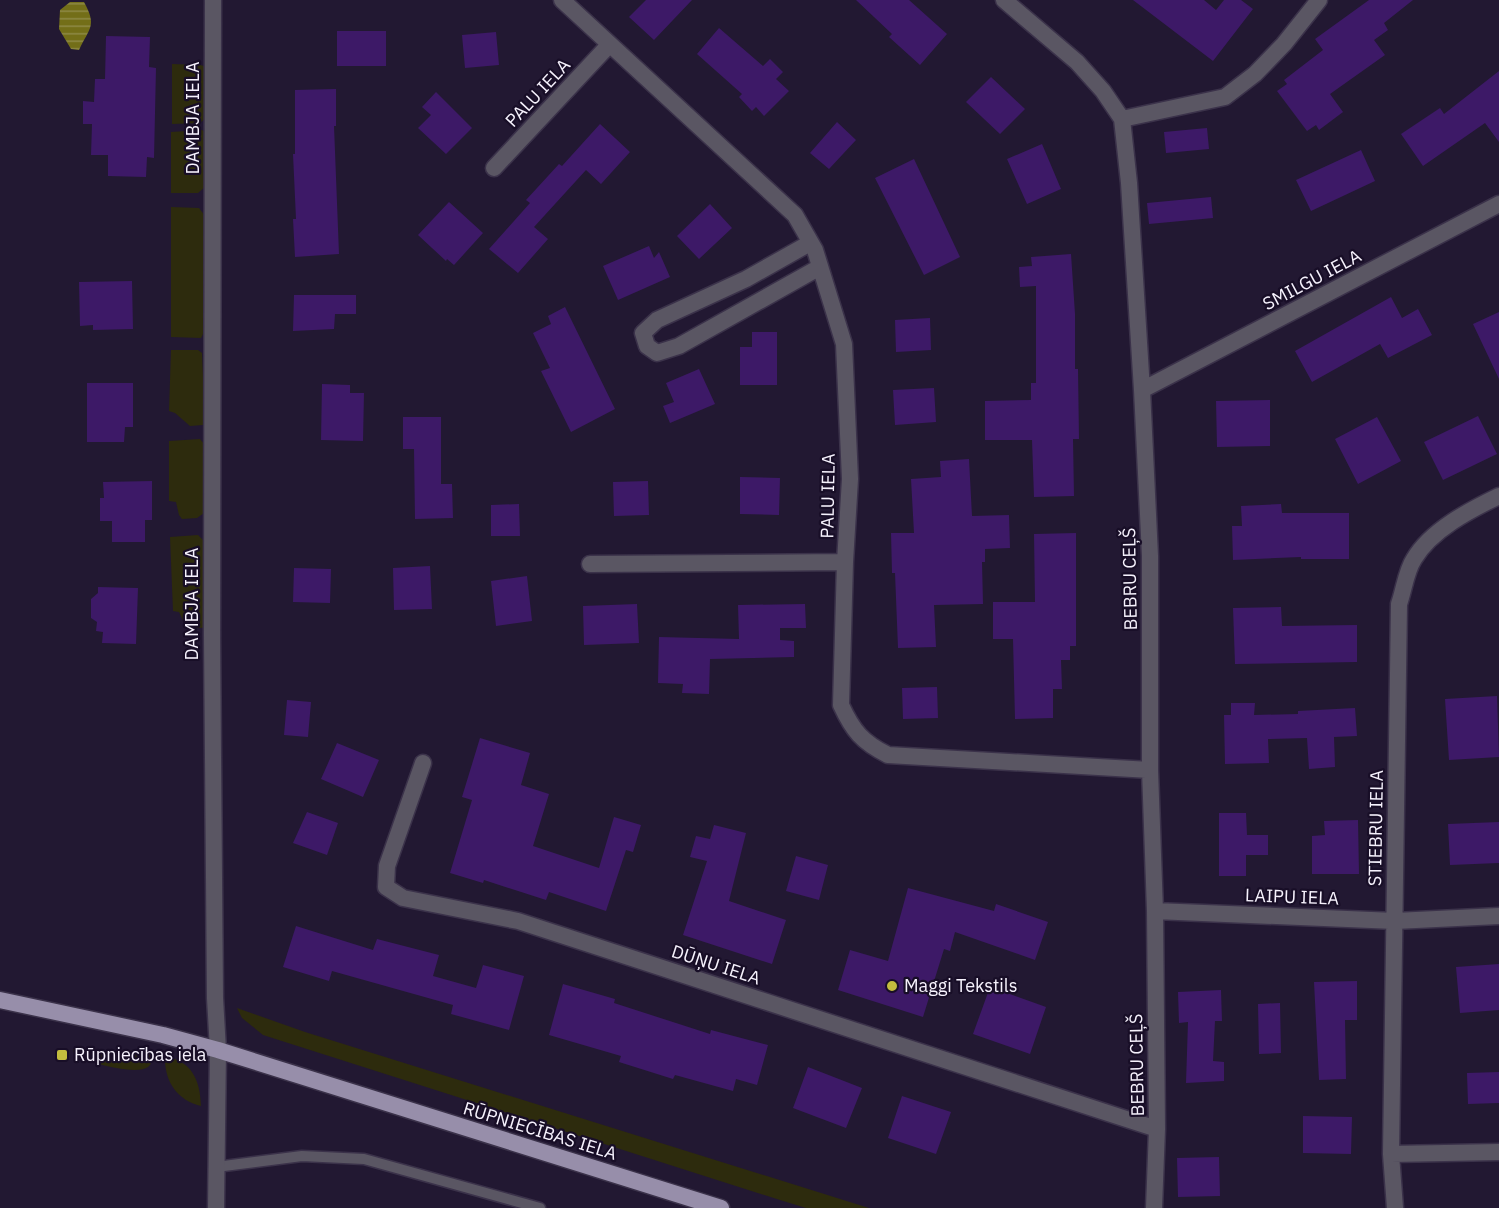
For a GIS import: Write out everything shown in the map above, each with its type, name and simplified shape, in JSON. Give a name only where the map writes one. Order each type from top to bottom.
[{"type":"main road","name":"RŪPNIECĪBAS IELA","points":[[0,1000],[163,1035],[218,1050],[721,1208]]},
{"type":"street","name":"DAMBJA IELA","points":[[213,0],[212,643],[215,998],[218,1050],[216,1208]]},
{"type":"street","name":"PALU IELA","points":[[562,0],[795,215],[820,267],[844,344],[850,479],[841,705],[851,726],[868,745],[888,755],[1150,770]]},
{"type":"street","name":"BEBRU CEĻŠ","points":[[1004,0],[1077,62],[1103,91],[1122,119],[1142,390],[1150,556],[1150,770],[1155,911],[1157,1129],[1154,1208]]},
{"type":"street","points":[[1122,119],[1225,97],[1255,75],[1284,44],[1319,0]]},
{"type":"street","name":"PALU IELA","points":[[494,168],[609,45]]},
{"type":"street","name":"SMILGU IELA","points":[[1142,390],[1499,204]]},
{"type":"street","points":[[810,243],[746,279],[657,320],[643,333],[647,346],[657,353],[679,346],[820,267]]},
{"type":"street","name":"STIEBRU IELA","points":[[1395,1208],[1391,1154],[1400,604],[1413,560],[1432,538],[1461,515],[1499,496]]},
{"type":"street","points":[[590,564],[845,562]]},
{"type":"street","name":"DŪŅU IELA","points":[[423,763],[387,866],[386,887],[403,898],[518,921],[1157,1129]]},
{"type":"street","name":"LAIPU IELA","points":[[1155,911],[1395,921],[1499,916]]},
{"type":"street","points":[[1391,1154],[1499,1152]]},
{"type":"lane","points":[[216,1167],[302,1156],[364,1159],[540,1208]]},
{"type":"shaded area","points":[[70,2],[84,2],[90,16],[89,31],[79,50],[71,49],[59,29],[60,10]]},
{"type":"shaded area","points":[[172,64],[204,66],[206,118],[200,123],[172,124]]},
{"type":"shaded area","points":[[202,130],[205,132],[205,187],[198,193],[171,193],[171,132]]},
{"type":"shaded area","points":[[171,207],[199,208],[205,216],[203,334],[201,338],[171,337]]},
{"type":"shaded area","points":[[171,350],[198,350],[202,353],[205,422],[203,425],[190,426],[175,413],[169,411]]},
{"type":"shaded area","points":[[200,439],[205,445],[204,513],[197,518],[182,519],[176,502],[169,501],[169,441]]},
{"type":"shaded area","points":[[198,535],[204,541],[205,628],[186,627],[179,612],[173,611],[170,537]]},
{"type":"shaded area","points":[[237,1008],[305,1032],[869,1208],[806,1208],[780,1200],[263,1035],[242,1018]]},
{"type":"shaded area","points":[[73,1049],[95,1054],[137,1050],[152,1054],[152,1060],[148,1067],[142,1069],[122,1069],[80,1057],[74,1054]]},
{"type":"shaded area","points":[[165,1056],[182,1063],[193,1073],[199,1088],[201,1106],[185,1099],[173,1088],[165,1065]]},
{"type":"building","points":[[646,0],[692,0],[654,40],[629,17]]},
{"type":"building","points":[[856,0],[909,0],[947,34],[920,65],[889,37],[892,34]]},
{"type":"building","points":[[1133,0],[1204,0],[1216,10],[1224,0],[1241,0],[1253,9],[1213,61]]},
{"type":"building","points":[[1369,0],[1413,0],[1384,23],[1388,30],[1374,40],[1385,55],[1330,94],[1343,112],[1319,130],[1316,125],[1307,131],[1277,91],[1287,84],[1284,80],[1323,50],[1315,39]]},
{"type":"building","points":[[719,28],[763,66],[770,59],[783,72],[776,79],[789,91],[764,116],[756,107],[752,111],[739,97],[742,94],[697,54]]},
{"type":"building","points":[[337,31],[386,31],[386,66],[337,66]]},
{"type":"building","points":[[496,32],[499,65],[465,68],[462,35]]},
{"type":"building","points":[[106,36],[150,37],[149,67],[156,68],[154,158],[147,157],[146,177],[108,176],[108,155],[91,155],[92,124],[83,124],[83,101],[94,102],[95,79],[105,79]]},
{"type":"building","points":[[1499,71],[1499,142],[1485,123],[1423,166],[1401,134],[1440,108],[1444,114]]},
{"type":"building","points":[[991,77],[1025,109],[1000,134],[966,102]]},
{"type":"building","points":[[336,89],[336,126],[334,126],[339,254],[295,257],[293,154],[295,154],[295,90]]},
{"type":"building","points":[[436,92],[472,128],[446,154],[418,128],[431,115],[422,107]]},
{"type":"building","points":[[837,122],[856,140],[829,169],[810,153]]},
{"type":"building","points":[[600,124],[630,152],[601,184],[586,170],[534,227],[548,239],[518,273],[489,249],[530,203],[526,200],[559,164],[562,166]]},
{"type":"building","points":[[1207,128],[1209,149],[1166,153],[1164,132]]},
{"type":"building","points":[[1042,144],[1061,189],[1027,204],[1007,159]]},
{"type":"building","points":[[1361,150],[1375,181],[1311,211],[1296,180]]},
{"type":"building","points":[[914,159],[960,257],[924,275],[875,178]]},
{"type":"building","points":[[1211,197],[1213,218],[1149,224],[1147,203]]},
{"type":"building","points":[[449,202],[483,233],[454,265],[447,259],[446,261],[418,235]]},
{"type":"building","points":[[710,204],[732,228],[699,259],[677,236]]},
{"type":"building","points":[[649,246],[654,258],[659,252],[670,277],[618,300],[603,266]]},
{"type":"building","points":[[1071,254],[1075,314],[1075,369],[1078,369],[1079,439],[1073,439],[1074,496],[1034,497],[1032,440],[985,440],[985,401],[1031,400],[1031,383],[1036,383],[1036,286],[1020,287],[1019,267],[1032,266],[1031,257]]},
{"type":"building","points":[[132,281],[133,329],[93,330],[93,325],[80,326],[79,282]]},
{"type":"building","points":[[294,295],[356,295],[356,314],[335,314],[334,329],[293,331]]},
{"type":"building","points":[[1391,297],[1402,318],[1418,309],[1432,335],[1388,358],[1380,344],[1312,382],[1295,351]]},
{"type":"building","points":[[565,307],[615,409],[571,432],[541,371],[550,368],[533,333],[551,324],[548,316]]},
{"type":"building","points":[[1499,312],[1499,379],[1473,324]]},
{"type":"building","points":[[930,318],[931,350],[896,352],[895,320]]},
{"type":"building","points":[[752,332],[777,332],[777,385],[740,385],[740,347],[752,347]]},
{"type":"building","points":[[699,369],[715,404],[670,423],[663,406],[674,402],[666,383]]},
{"type":"building","points":[[87,383],[133,383],[133,427],[125,427],[124,442],[87,442]]},
{"type":"building","points":[[322,384],[350,385],[350,393],[364,393],[363,441],[321,440]]},
{"type":"building","points":[[934,388],[936,422],[895,425],[893,390]]},
{"type":"building","points":[[1270,400],[1270,446],[1217,447],[1216,401]]},
{"type":"building","points":[[1478,416],[1497,454],[1443,480],[1424,442]]},
{"type":"building","points":[[403,417],[441,417],[441,484],[452,484],[453,518],[415,519],[414,449],[403,449]]},
{"type":"building","points":[[1377,417],[1401,461],[1358,484],[1335,439]]},
{"type":"building","points":[[969,459],[972,516],[1009,515],[1010,548],[985,549],[985,562],[982,562],[983,604],[934,605],[936,647],[898,648],[891,533],[914,533],[911,479],[941,477],[940,461]]},
{"type":"building","points":[[740,477],[780,478],[779,515],[740,514]]},
{"type":"building","points":[[152,481],[152,520],[145,520],[145,542],[112,542],[112,521],[100,521],[100,498],[104,498],[103,482]]},
{"type":"building","points":[[648,481],[649,515],[614,516],[613,482]]},
{"type":"building","points":[[519,504],[520,536],[491,536],[491,505]]},
{"type":"building","points":[[1281,504],[1282,513],[1349,513],[1349,559],[1301,559],[1301,557],[1233,560],[1232,526],[1242,526],[1241,506]]},
{"type":"building","points":[[1076,533],[1076,646],[1070,646],[1070,660],[1061,660],[1062,689],[1053,689],[1053,718],[1015,719],[1013,639],[993,639],[993,602],[1035,602],[1034,534]]},
{"type":"building","points":[[430,566],[432,609],[394,610],[393,568]]},
{"type":"building","points":[[294,568],[331,569],[330,603],[293,602]]},
{"type":"building","points":[[527,576],[532,621],[496,626],[491,581]]},
{"type":"building","points":[[98,587],[138,588],[136,644],[102,643],[103,632],[96,631],[97,622],[91,618],[91,599],[98,593]]},
{"type":"building","points":[[637,604],[639,643],[584,645],[583,606]]},
{"type":"building","points":[[805,604],[806,628],[780,628],[780,640],[794,641],[794,657],[710,659],[709,694],[682,693],[683,684],[658,683],[659,637],[739,639],[738,605]]},
{"type":"building","points":[[1281,607],[1282,626],[1357,625],[1357,662],[1235,664],[1233,608]]},
{"type":"building","points":[[937,687],[938,718],[903,719],[902,688]]},
{"type":"building","points":[[1497,696],[1499,757],[1449,760],[1445,699]]},
{"type":"building","points":[[287,700],[311,702],[308,737],[284,735]]},
{"type":"building","points":[[1231,703],[1255,703],[1254,715],[1298,714],[1298,711],[1355,708],[1357,736],[1334,737],[1335,767],[1309,769],[1307,738],[1268,739],[1269,763],[1225,764],[1224,715],[1231,715]]},
{"type":"building","points":[[480,738],[530,753],[521,785],[549,794],[533,846],[599,868],[614,817],[641,825],[633,852],[626,850],[606,911],[549,892],[546,900],[484,880],[483,883],[450,873],[472,800],[462,797]]},
{"type":"building","points":[[337,743],[379,760],[363,797],[321,779]]},
{"type":"building","points":[[307,812],[338,823],[327,855],[293,843]]},
{"type":"building","points":[[1219,813],[1246,813],[1247,835],[1268,835],[1268,855],[1246,855],[1246,876],[1219,876]]},
{"type":"building","points":[[1358,820],[1359,874],[1312,874],[1312,836],[1325,835],[1324,821]]},
{"type":"building","points":[[1499,822],[1499,863],[1450,865],[1448,824]]},
{"type":"building","points":[[714,825],[746,833],[729,901],[786,920],[772,964],[683,935],[707,861],[690,857],[696,836],[710,839]]},
{"type":"building","points":[[796,856],[828,865],[819,900],[786,891]]},
{"type":"building","points":[[908,888],[994,911],[996,904],[1048,922],[1035,960],[955,932],[950,951],[944,949],[923,1017],[838,990],[850,950],[888,961]]},
{"type":"building","points":[[296,926],[373,950],[377,939],[439,955],[433,976],[476,988],[483,965],[524,976],[509,1030],[451,1014],[453,1005],[332,971],[329,981],[283,967]]},
{"type":"building","points":[[1499,964],[1499,1010],[1460,1013],[1456,967]]},
{"type":"building","points":[[1357,981],[1357,1020],[1345,1020],[1346,1079],[1319,1080],[1314,982]]},
{"type":"building","points":[[563,984],[615,999],[614,1003],[710,1034],[711,1030],[768,1045],[757,1085],[736,1079],[733,1091],[675,1075],[673,1079],[619,1062],[621,1056],[549,1035]]},
{"type":"building","points":[[990,987],[1046,1007],[1030,1054],[973,1034]]},
{"type":"building","points":[[1221,990],[1222,1021],[1215,1021],[1213,1061],[1224,1062],[1224,1081],[1186,1083],[1188,1022],[1179,1023],[1178,992]]},
{"type":"building","points":[[1280,1003],[1281,1053],[1259,1054],[1258,1004]]},
{"type":"building","points":[[808,1067],[862,1088],[846,1128],[793,1108]]},
{"type":"building","points":[[1499,1072],[1499,1103],[1468,1104],[1467,1073]]},
{"type":"building","points":[[902,1096],[951,1112],[936,1154],[888,1138]]},
{"type":"building","points":[[1303,1116],[1352,1117],[1351,1154],[1303,1153]]},
{"type":"building","points":[[1219,1157],[1220,1196],[1178,1197],[1177,1158]]},
{"type":"place","name":"Maggi Tekstils","points":[[892,986]]},
{"type":"place","name":"Rūpniecības iela","points":[[62,1055]]}]
